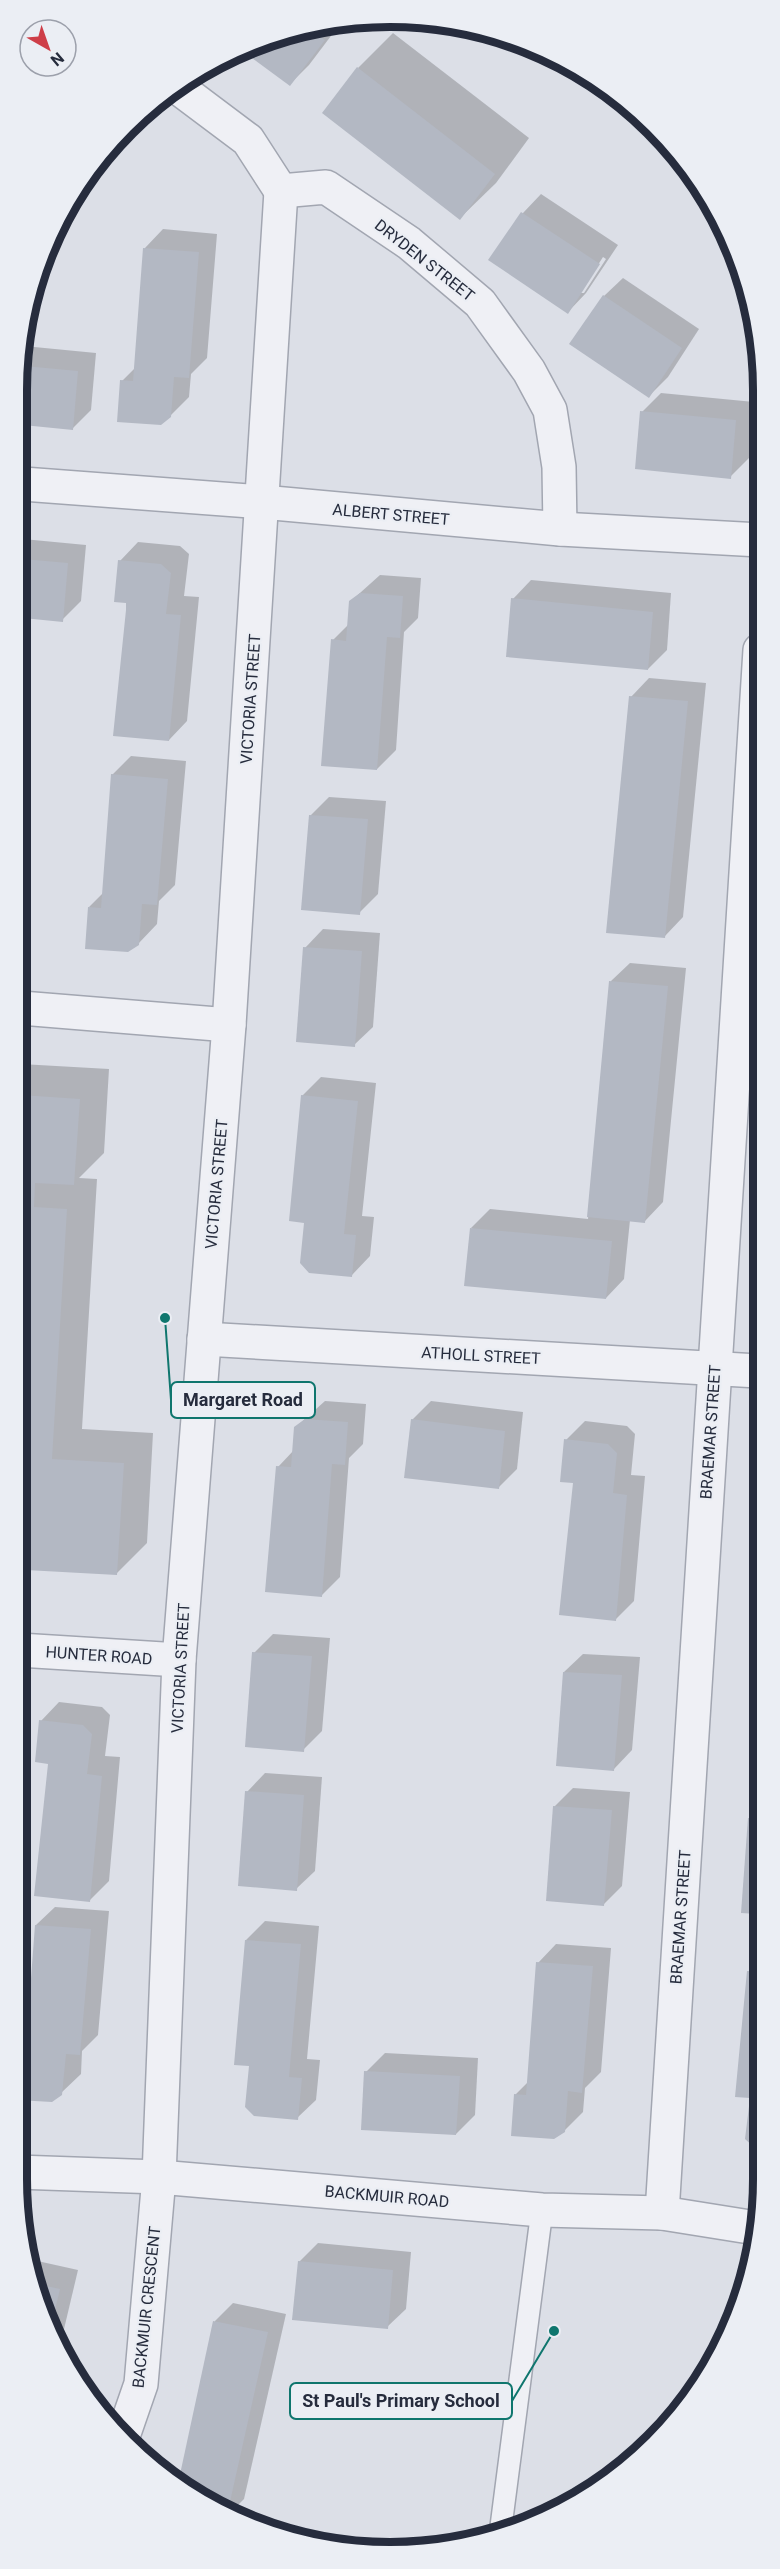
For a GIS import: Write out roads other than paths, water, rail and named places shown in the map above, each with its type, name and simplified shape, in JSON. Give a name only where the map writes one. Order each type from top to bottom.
[{"type":"street","points":[[183,91],[248,140],[281,191]]},
{"type":"street","name":"DRYDEN STREET","points":[[281,191],[326,187],[409,243],[480,303],[529,371],[550,410],[559,467],[560,529]]},
{"type":"street","name":"VICTORIA STREET","points":[[159,2177],[179,1660],[229,1025],[281,191]]},
{"type":"street","name":"ALBERT STREET","points":[[27,484],[262,502],[560,529],[753,540]]},
{"type":"street","name":"BRAEMAR STREET","points":[[662,2213],[753,759]]},
{"type":"street","points":[[27,1008],[229,1025]]},
{"type":"street","name":"ATHOLL STREET","points":[[204,1340],[753,1371]]},
{"type":"street","name":"HUNTER ROAD","points":[[27,1650],[179,1660]]},
{"type":"street","name":"BACKMUIR ROAD","points":[[27,2172],[159,2177],[542,2210],[662,2213],[750,2227]]},
{"type":"street","name":"BACKMUIR CRESCENT","points":[[126,2428],[141,2384],[159,2177]]},
{"type":"lane","points":[[501,2525],[542,2210]]},
{"type":"place","name":"Margaret Road","points":[[165,1318]]},
{"type":"place","name":"St Paul's Primary School","points":[[554,2331]]}]
